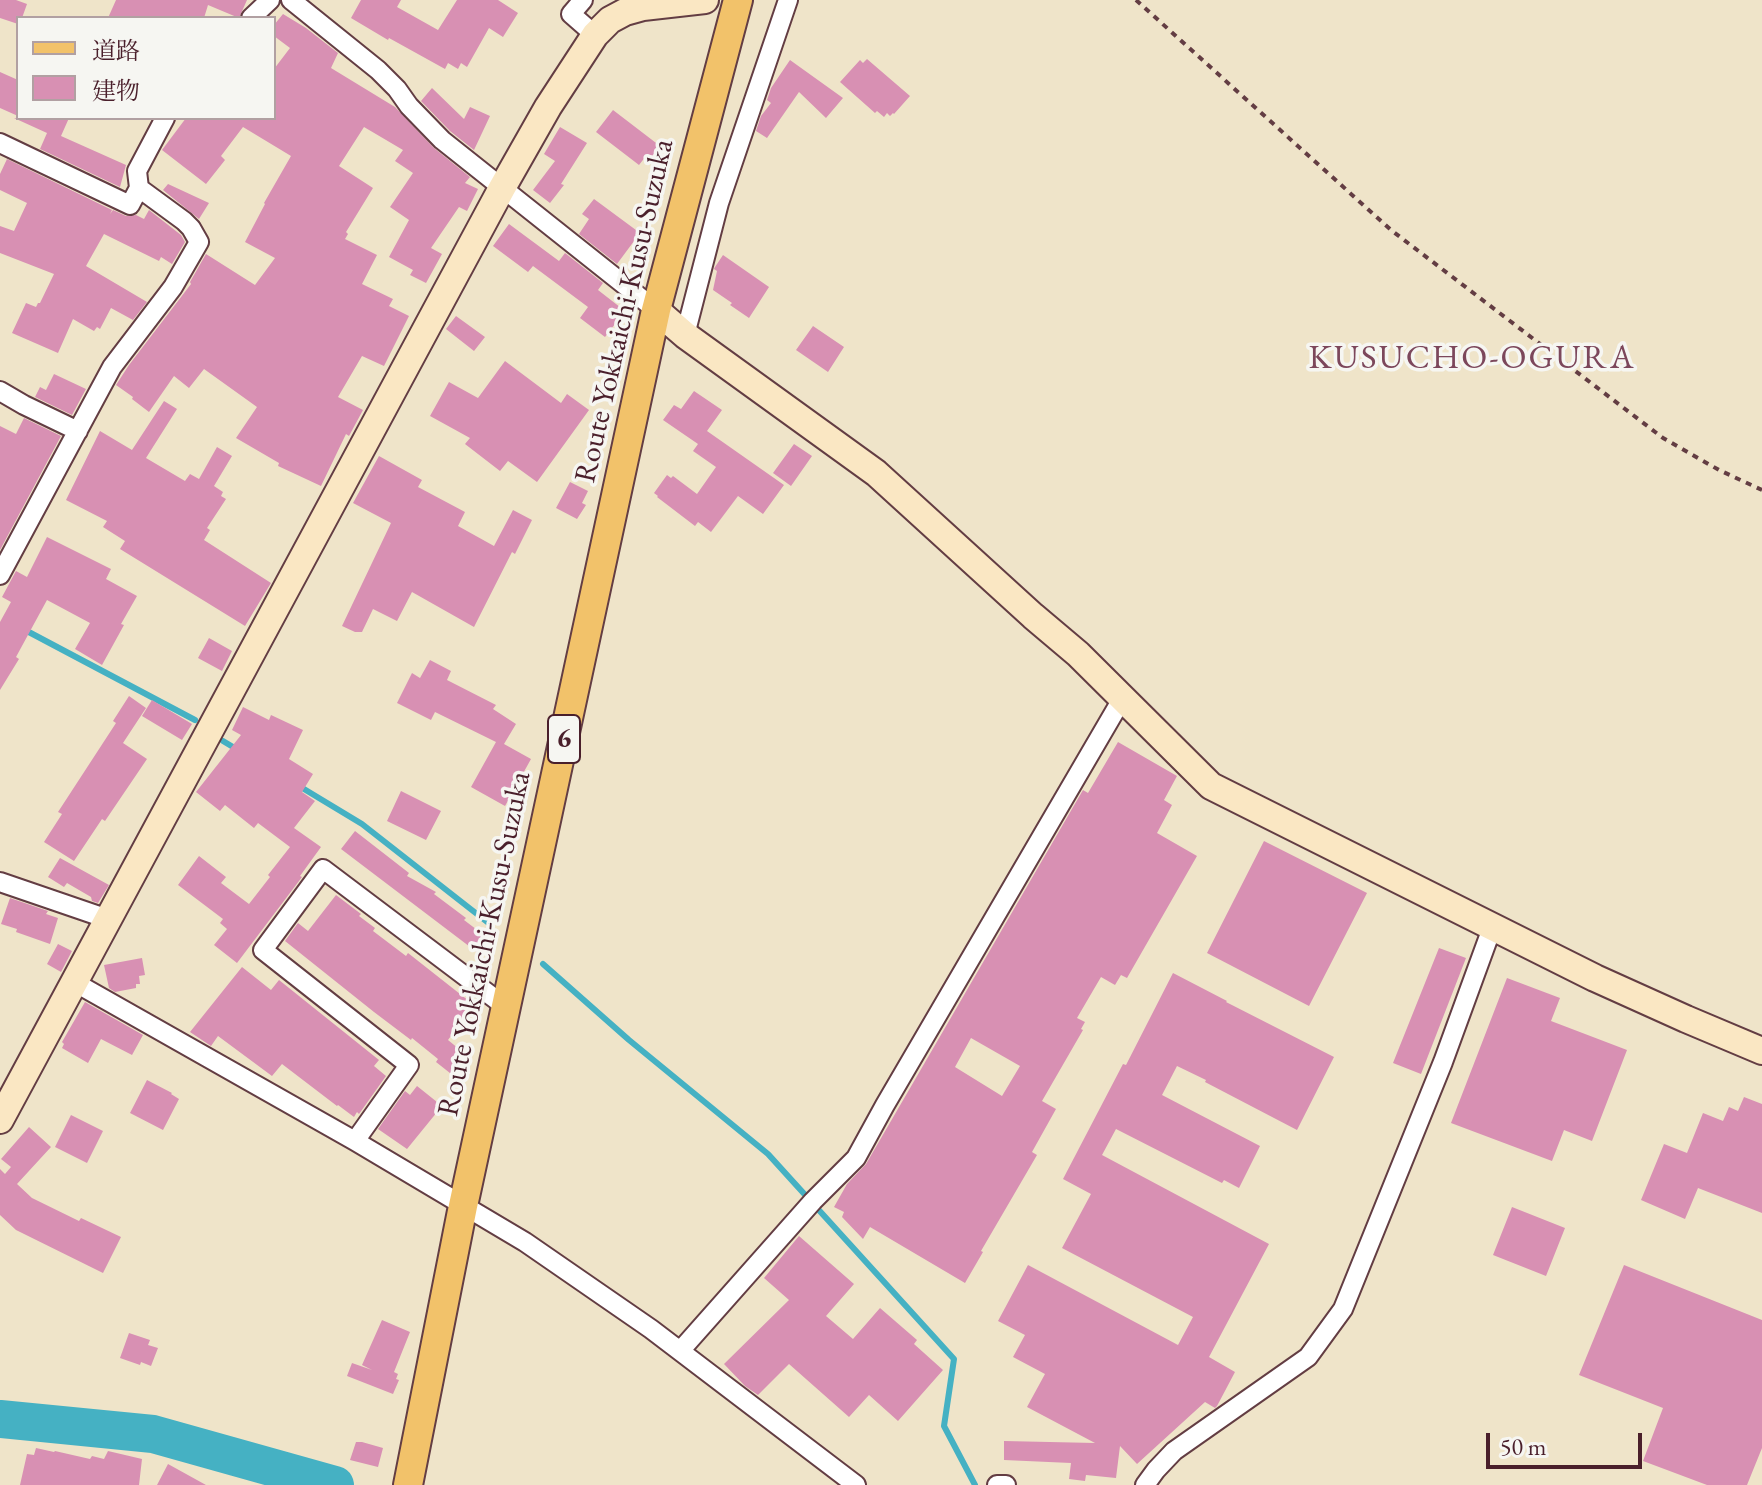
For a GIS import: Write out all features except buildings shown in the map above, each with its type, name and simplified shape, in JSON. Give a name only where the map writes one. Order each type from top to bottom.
[{"type":"main road","name":"Route Yokkaichi-Kusu-Suzuka","points":[[408,1483],[463,1206],[656,310],[738,0]]},
{"type":"street","points":[[253,16],[270,0]]},
{"type":"street","points":[[291,0],[378,70],[442,140],[685,335],[876,473],[1078,654],[1211,786],[1595,978],[1762,1051]]},
{"type":"street","points":[[583,0],[571,14],[595,35]]},
{"type":"street","points":[[0,1120],[548,107],[595,35],[610,20],[625,12],[663,4],[705,0]]},
{"type":"street","points":[[685,335],[719,203],[788,0]]},
{"type":"street","points":[[0,143],[130,205],[139,188],[137,171],[164,120]]},
{"type":"street","points":[[0,575],[112,367],[173,287],[199,242],[184,221],[139,188]]},
{"type":"street","points":[[0,391],[78,431]]},
{"type":"street","points":[[680,1351],[856,1158],[892,1091],[1122,699]]},
{"type":"street","points":[[355,1141],[409,1065],[263,950],[323,869],[506,1007]]},
{"type":"street","points":[[2,888],[108,919]]},
{"type":"street","points":[[1145,1485],[1174,1451],[1308,1357],[1343,1309],[1443,1062],[1492,928]]},
{"type":"street","points":[[74,982],[355,1141],[525,1242],[680,1351],[856,1485]]},
{"type":"street","points":[[997,1485],[1006,1485]]},
{"type":"path","points":[[1136,0],[1391,230],[1663,438],[1762,490]]},
{"type":"waterway","points":[[25,630],[195,720]]},
{"type":"waterway","points":[[223,741],[238,750]]},
{"type":"waterway","points":[[299,786],[362,824],[491,925]]},
{"type":"waterway","points":[[543,964],[629,1040],[768,1154],[954,1359],[944,1426],[975,1485]]},
{"type":"waterway","points":[[0,1419],[153,1434],[335,1485]]},
{"type":"district","name":"KUSUCHO-OGURA","points":[[1472,359]]}]
